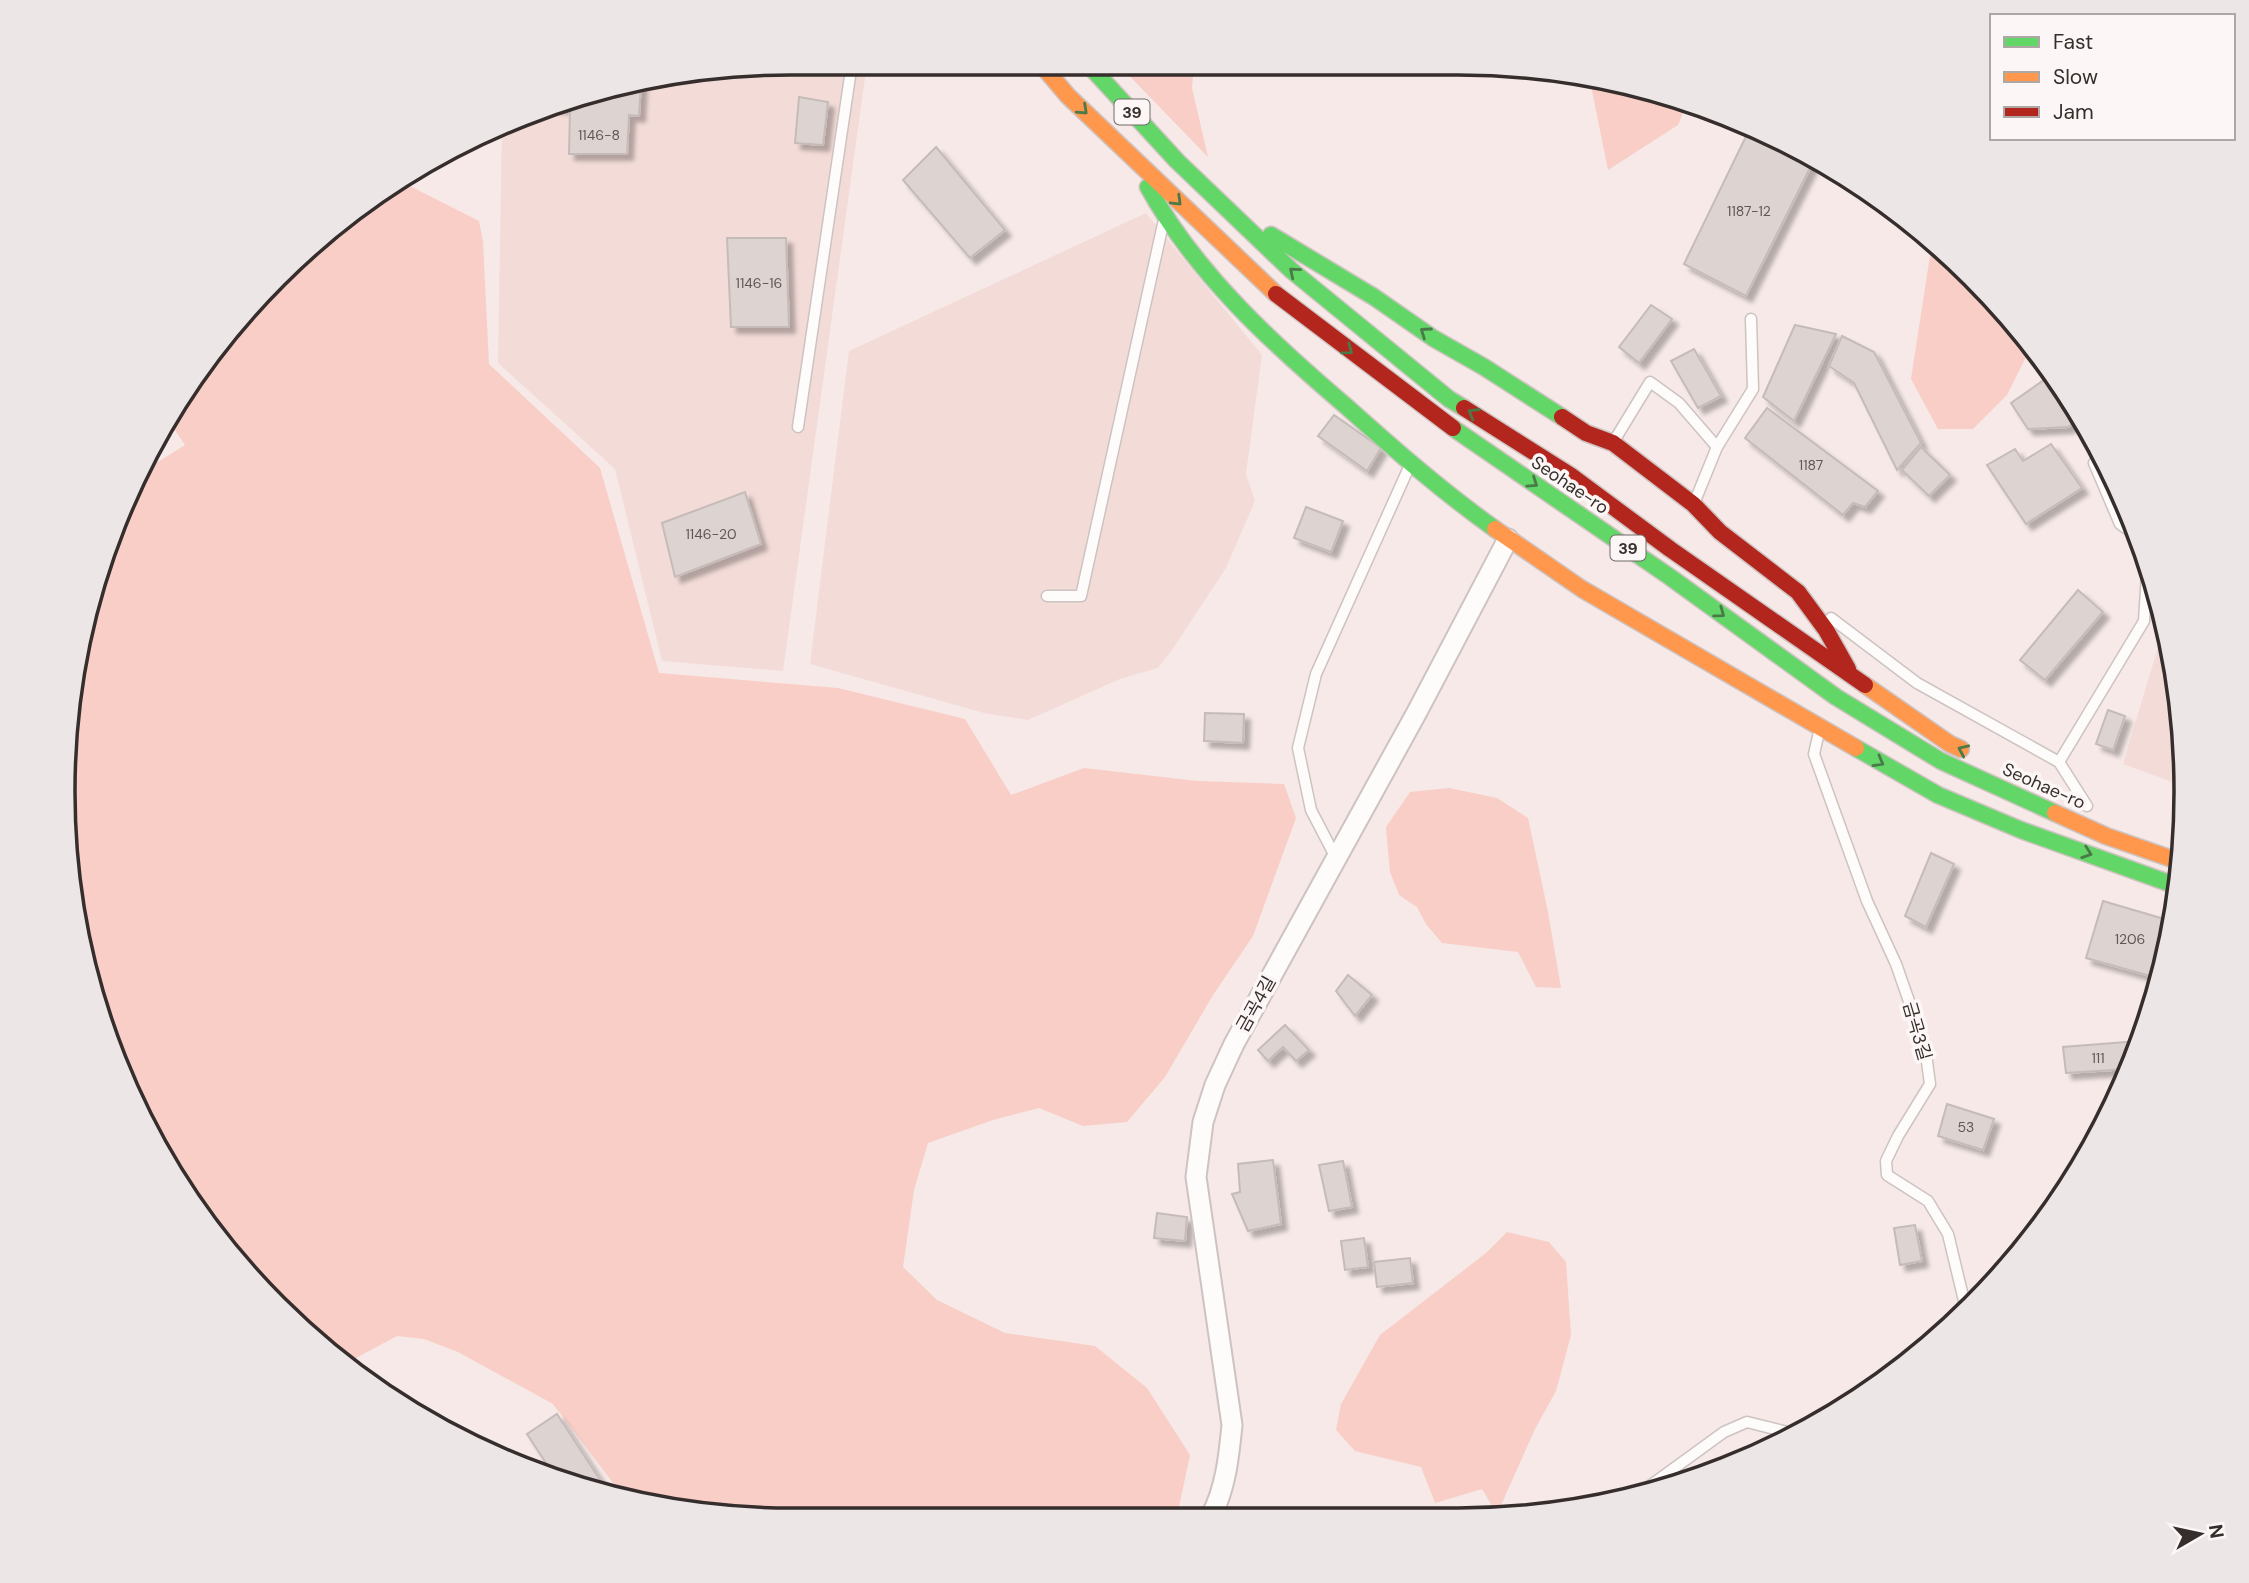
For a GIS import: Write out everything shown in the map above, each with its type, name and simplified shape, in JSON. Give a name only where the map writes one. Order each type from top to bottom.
[{"type":"main road","name":"Seohae-ro","points":[[1050,75],[1068,96],[1287,304],[1443,421],[1670,577],[1836,697],[1941,761],[2106,836],[2170,859]]},
{"type":"main road","name":"Seohae-ro","points":[[1098,75],[1177,161],[1291,270],[1449,398],[1570,475],[1670,549],[1950,744],[1975,755]]},
{"type":"main road","points":[[1129,153],[1164,216],[1206,271],[1281,350],[1410,463],[1508,539],[1582,590],[1938,795],[2021,830],[2168,883]]},
{"type":"main road","points":[[1228,210],[1374,297],[1433,338],[1485,367],[1586,433],[1613,443],[1693,504],[1720,532],[1798,592],[1826,630],[1853,677]]},
{"type":"main road","name":"Seohae-ro","points":[[2062,794],[2093,808]]},
{"type":"street","name":"금곡4길","points":[[1216,1508],[1229,1459],[1231,1425],[1196,1177],[1203,1122],[1215,1085],[1234,1044],[1508,539]]},
{"type":"lane","points":[[798,427],[850,75]]},
{"type":"lane","points":[[1047,596],[1081,596],[1164,216]]},
{"type":"lane","points":[[1693,504],[1717,447],[1753,389],[1751,319]]},
{"type":"lane","points":[[1613,443],[1650,382],[1679,403],[1717,447]]},
{"type":"lane","points":[[1336,859],[1311,810],[1298,748],[1316,674],[1410,463]]},
{"type":"lane","points":[[2095,466],[2122,526]]},
{"type":"lane","points":[[1798,592],[1917,682],[2059,762],[2093,808]]},
{"type":"lane","points":[[2059,762],[2144,621],[2146,595]]},
{"type":"lane","name":"금곡3길","points":[[1820,728],[1814,754],[1867,901],[1896,964],[1925,1047],[1930,1084],[1886,1161],[1887,1175],[1928,1201],[1948,1234],[1963,1298]]},
{"type":"lane","points":[[1661,1478],[1724,1432],[1747,1422],[1781,1430]]},
{"type":"shaded area","points":[[792,75],[865,75],[783,671],[662,661],[615,469],[498,363],[502,137],[561,113],[606,100],[698,81]]},
{"type":"shaded area","points":[[1129,75],[1193,75],[1192,88],[1208,157]]},
{"type":"shaded area","points":[[1591,88],[1684,112],[1678,125],[1608,170]]},
{"type":"shaded area","points":[[410,186],[479,221],[483,242],[489,364],[600,468],[659,673],[838,688],[965,719],[1011,795],[1084,768],[1197,781],[1284,784],[1296,818],[1253,936],[1213,995],[1165,1077],[1127,1122],[1083,1126],[1039,1108],[993,1120],[928,1143],[914,1190],[903,1267],[937,1300],[1005,1333],[1095,1346],[1147,1388],[1190,1455],[1179,1508],[792,1508],[698,1502],[615,1485],[553,1404],[458,1352],[424,1339],[397,1336],[354,1359],[285,1298],[253,1264],[223,1228],[171,1150],[130,1066],[113,1022],[89,931],[77,838],[75,792],[81,698],[100,606],[113,561],[155,464],[185,445],[174,429],[223,355],[253,319],[319,253],[355,223]]},
{"type":"shaded area","points":[[1146,213],[1262,355],[1246,474],[1255,501],[1226,568],[1174,647],[1158,668],[1120,679],[1028,720],[984,713],[810,664],[849,351]]},
{"type":"shaded area","points":[[1930,253],[1996,319],[2027,356],[2007,395],[1973,429],[1938,429],[1911,379]]},
{"type":"shaded area","points":[[2158,646],[2168,698],[2174,783],[2123,764]]},
{"type":"shaded area","points":[[1449,788],[1497,798],[1528,818],[1561,988],[1536,987],[1518,952],[1442,943],[1426,924],[1417,907],[1399,895],[1390,872],[1386,827],[1410,792]]},
{"type":"shaded area","points":[[1507,1232],[1549,1242],[1566,1262],[1571,1335],[1556,1391],[1535,1429],[1501,1506],[1492,1506],[1482,1489],[1435,1503],[1421,1467],[1355,1451],[1336,1430],[1341,1404],[1380,1335],[1486,1253]]},
{"type":"building","points":[[640,92],[639,116],[629,115],[627,154],[569,154],[570,110]]},
{"type":"building","points":[[799,97],[828,102],[823,145],[795,143]]},
{"type":"building","points":[[1746,136],[1810,168],[1746,296],[1684,264]]},
{"type":"building","points":[[936,147],[1005,230],[970,258],[903,180]]},
{"type":"building","points":[[727,238],[786,238],[789,327],[731,327]]},
{"type":"building","points":[[1651,305],[1672,319],[1639,363],[1619,347]]},
{"type":"building","points":[[1795,325],[1836,334],[1794,421],[1763,397]]},
{"type":"building","points":[[1842,336],[1874,352],[1921,443],[1897,470],[1854,383],[1829,366]]},
{"type":"building","points":[[1694,349],[1721,396],[1698,408],[1671,361]]},
{"type":"building","points":[[2043,380],[2072,424],[2068,427],[2028,429],[2011,403]]},
{"type":"building","points":[[1767,408],[1878,491],[1865,507],[1853,503],[1843,515],[1745,438]]},
{"type":"building","points":[[1334,415],[1381,448],[1367,471],[1318,436]]},
{"type":"building","points":[[2051,444],[2082,488],[2026,524],[1987,465],[2015,449],[2023,461]]},
{"type":"building","points":[[1921,447],[1950,475],[1929,496],[1902,470]]},
{"type":"building","points":[[745,492],[761,544],[675,577],[662,523]]},
{"type":"building","points":[[1306,507],[1343,521],[1331,552],[1294,538]]},
{"type":"building","points":[[2078,590],[2103,612],[2045,680],[2020,660]]},
{"type":"building","points":[[2108,710],[2125,716],[2113,750],[2096,744]]},
{"type":"building","points":[[1205,713],[1244,714],[1243,743],[1204,741]]},
{"type":"building","points":[[1931,853],[1954,864],[1926,927],[1905,916]]},
{"type":"building","points":[[2103,901],[2162,918],[2149,976],[2086,958]]},
{"type":"building","points":[[1348,975],[1372,995],[1355,1016],[1336,991]]},
{"type":"building","points":[[1285,1025],[1309,1050],[1296,1061],[1283,1047],[1268,1061],[1258,1050]]},
{"type":"building","points":[[2128,1042],[2117,1070],[2066,1073],[2063,1047]]},
{"type":"building","points":[[1947,1104],[1994,1119],[1983,1150],[1938,1136]]},
{"type":"building","points":[[1273,1160],[1281,1224],[1248,1231],[1232,1194],[1240,1192],[1238,1164]]},
{"type":"building","points":[[1343,1161],[1352,1207],[1329,1211],[1319,1165]]},
{"type":"building","points":[[1157,1213],[1187,1217],[1185,1241],[1154,1238]]},
{"type":"building","points":[[1915,1225],[1922,1261],[1900,1265],[1894,1228]]},
{"type":"building","points":[[1364,1238],[1368,1267],[1345,1270],[1341,1241]]},
{"type":"building","points":[[1410,1258],[1413,1283],[1377,1287],[1374,1262]]},
{"type":"building","points":[[557,1414],[601,1482],[547,1465],[527,1434]]},
{"type":"traffic: fast","points":[[1098,75],[1177,161],[1291,270],[1449,399],[1464,408]]},
{"type":"traffic: fast","points":[[1148,187],[1189,249],[1237,306],[1401,455],[1495,529]]},
{"type":"traffic: fast","points":[[1271,235],[1562,417]]},
{"type":"traffic: fast","points":[[1453,428],[1670,577],[1836,697],[1941,761],[2055,813]]},
{"type":"traffic: fast","points":[[1856,748],[1938,795],[2021,830],[2168,883]]},
{"type":"traffic: slow","points":[[1050,75],[1068,96],[1276,294]]},
{"type":"traffic: slow","points":[[1495,529],[1582,589],[1856,748]]},
{"type":"traffic: slow","points":[[1865,685],[1961,749]]},
{"type":"traffic: slow","points":[[2055,813],[2106,836],[2170,858]]},
{"type":"traffic: jam","points":[[1276,294],[1453,428]]},
{"type":"traffic: jam","points":[[1464,408],[1570,475],[1670,549],[1865,685]]},
{"type":"traffic: jam","points":[[1562,417],[1586,433],[1613,443],[1693,504],[1720,532],[1798,592],[1826,630],[1848,669]]}]
